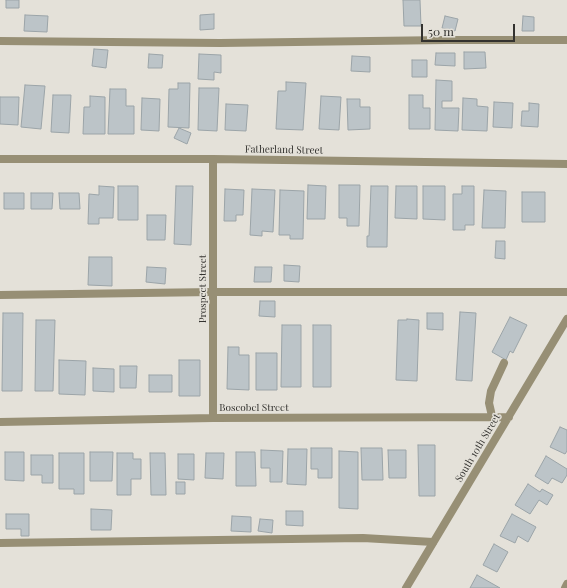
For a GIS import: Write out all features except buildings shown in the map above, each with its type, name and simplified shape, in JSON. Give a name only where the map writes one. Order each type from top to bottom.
[{"type":"street","points":[[0,41],[220,43],[567,40]]},
{"type":"street","name":"Fatherland Street","points":[[0,159],[567,164]]},
{"type":"street","name":"Prospect Street","points":[[213,160],[213,418]]},
{"type":"street","points":[[0,295],[213,292],[567,292]]},
{"type":"street","name":"South 10th Street","points":[[406,588],[567,319]]},
{"type":"street","points":[[492,416],[489,403],[491,391],[504,363]]},
{"type":"street","name":"Boscobel Street","points":[[0,422],[213,418],[509,417]]},
{"type":"street","points":[[0,543],[363,538],[433,542]]},
{"type":"street","points":[[565,588],[567,584]]}]
